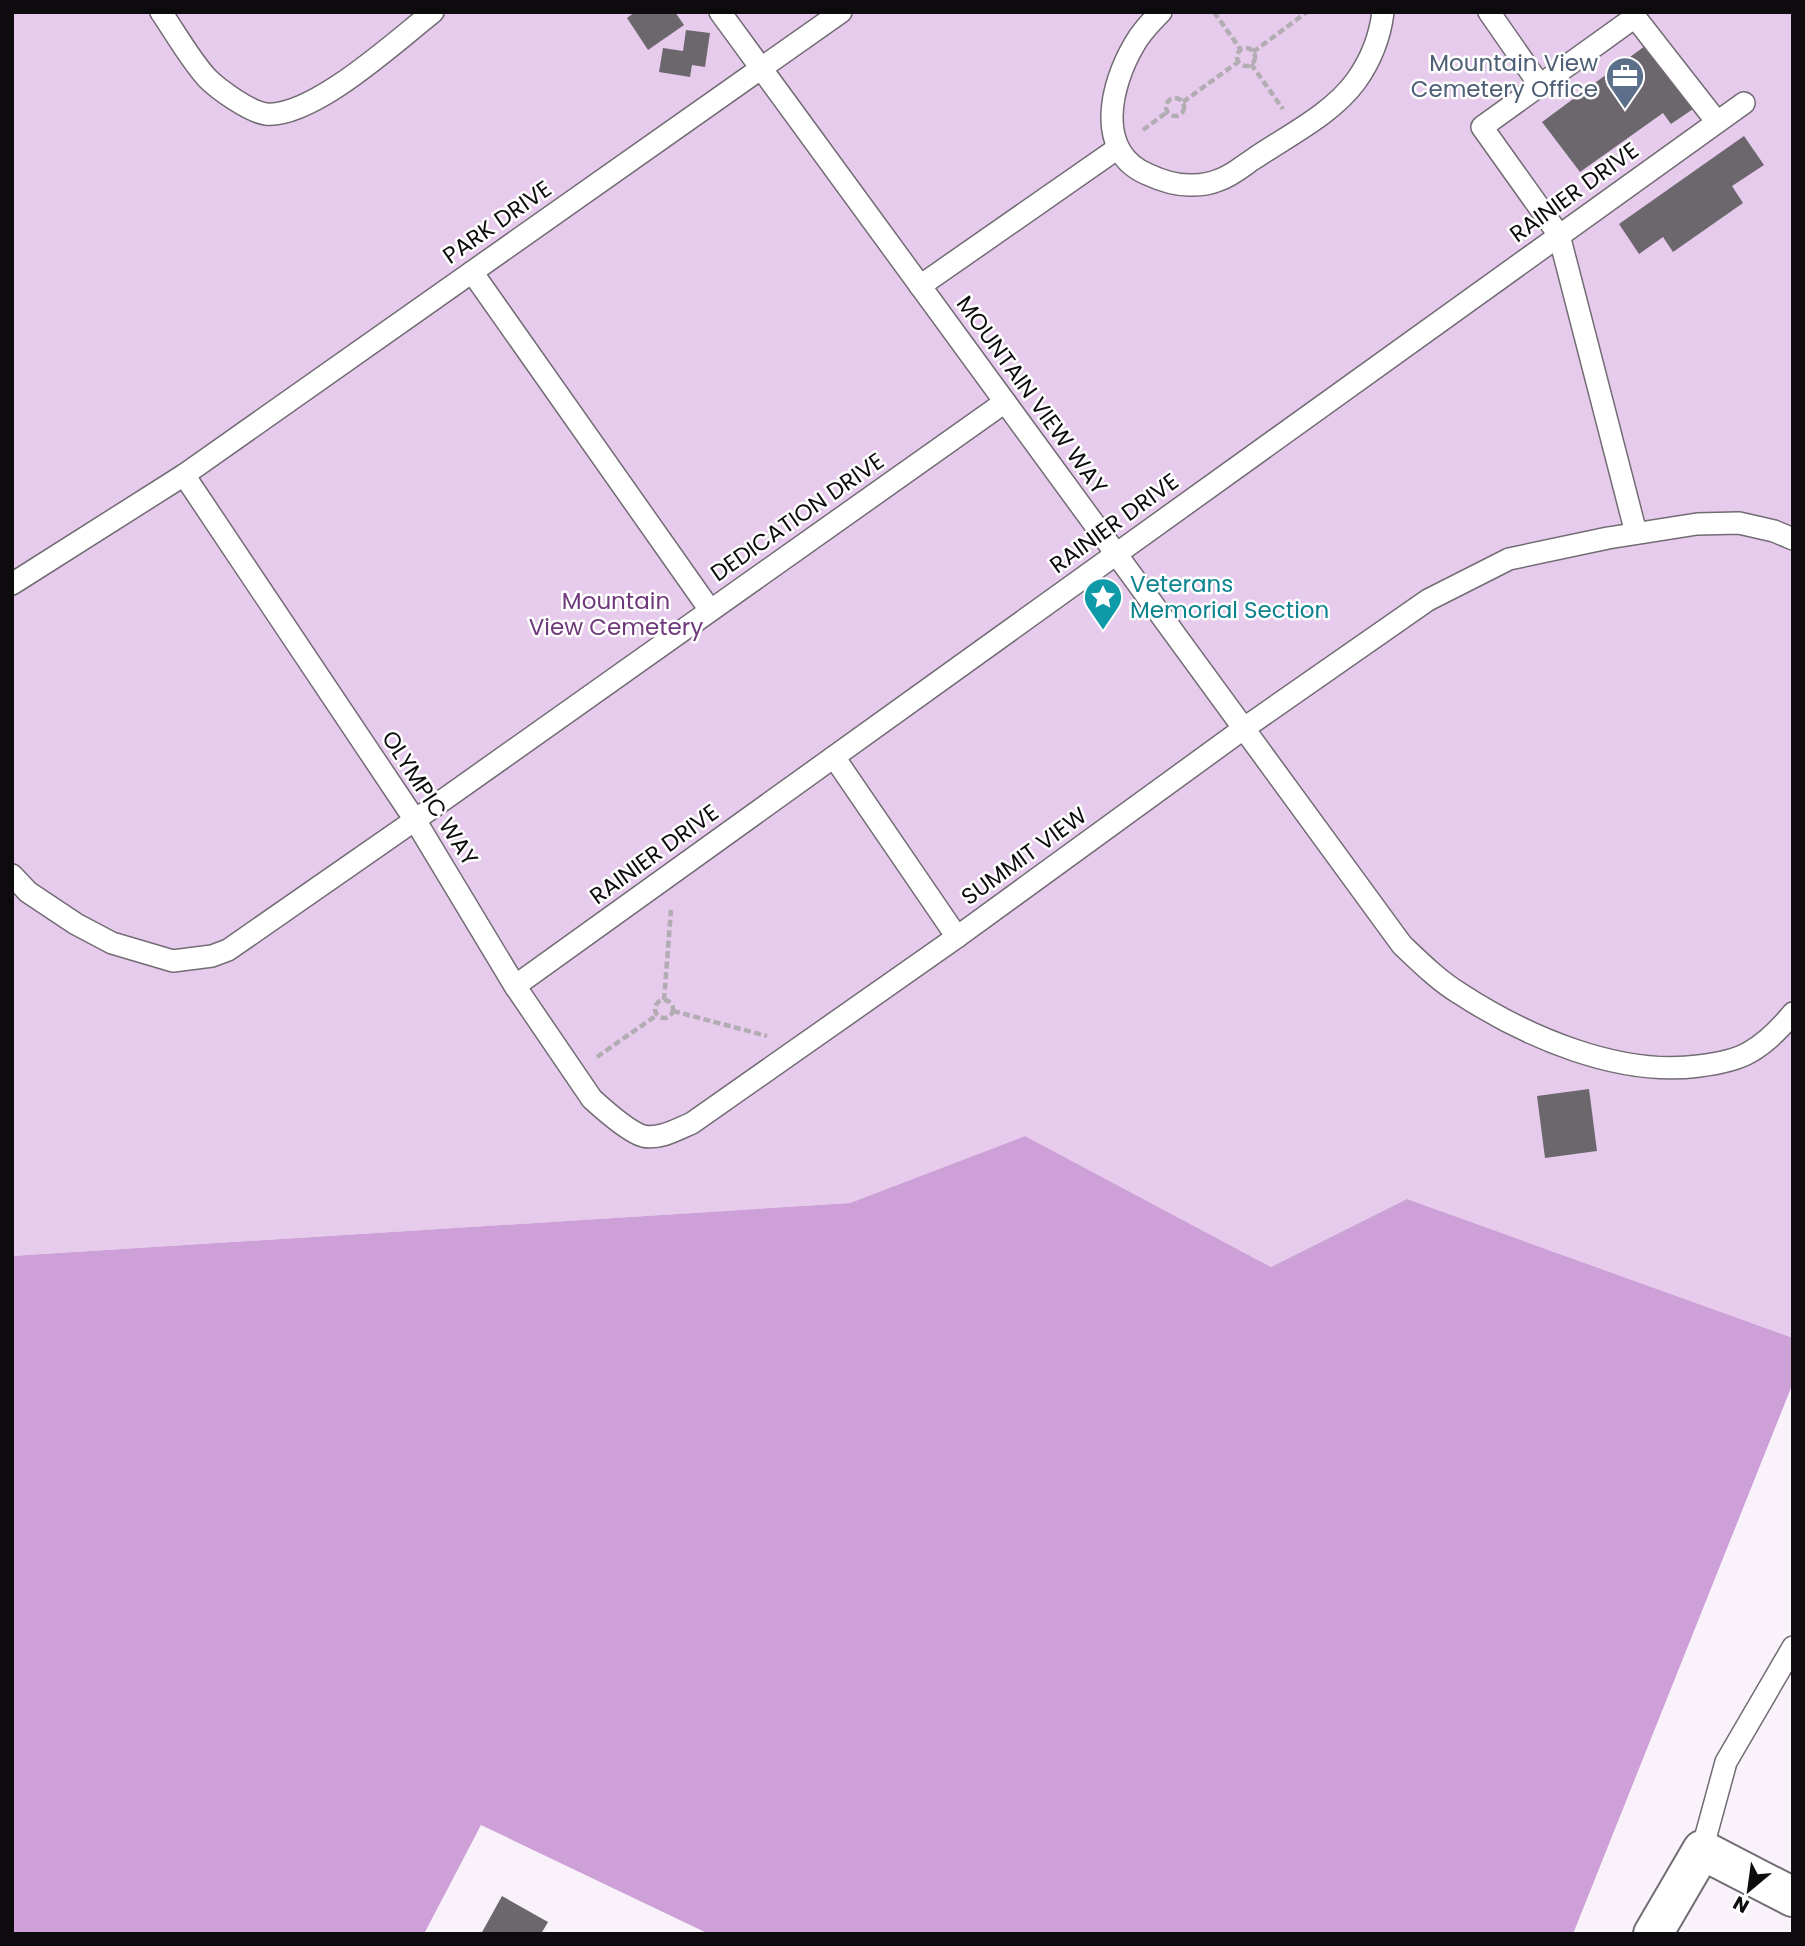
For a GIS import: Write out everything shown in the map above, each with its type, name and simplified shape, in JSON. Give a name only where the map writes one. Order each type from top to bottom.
[{"type":"street","points":[[1653,1934],[1702,1850],[1793,1897]]},
{"type":"lane","points":[[161,12],[208,78],[236,100],[264,114],[298,108],[331,91],[433,12]]},
{"type":"lane","name":"MOUNTAIN VIEW WAY","points":[[720,12],[1402,945],[1429,971],[1458,993],[1501,1018],[1552,1041],[1618,1062],[1650,1067],[1682,1068],[1717,1063],[1748,1054],[1776,1033],[1793,1013]]},
{"type":"lane","name":"PARK DRIVE","points":[[12,584],[184,475],[841,12]]},
{"type":"lane","points":[[1161,12],[1135,43],[1114,88],[1111,112],[1118,148],[1128,163],[1140,171],[1174,184],[1195,186],[1221,180],[1336,103],[1356,81],[1373,51],[1381,30],[1383,12]]},
{"type":"lane","points":[[1489,12],[1539,84]]},
{"type":"lane","points":[[1636,533],[1559,235],[1482,127],[1634,17],[1717,122]]},
{"type":"lane","name":"RAINIER DRIVE","points":[[515,986],[1744,103]]},
{"type":"lane","points":[[920,286],[1118,148]]},
{"type":"lane","points":[[472,272],[710,610]]},
{"type":"lane","name":"DEDICATION DRIVE","points":[[12,875],[28,892],[76,924],[111,943],[173,961],[193,960],[228,950],[415,821],[1004,402]]},
{"type":"lane","name":"OLYMPIC WAY","points":[[184,475],[415,821],[515,986],[592,1099],[608,1114],[643,1136]]},
{"type":"lane","name":"SUMMIT VIEW","points":[[643,1136],[665,1135],[692,1124],[957,937],[1243,729],[1428,600],[1509,559],[1636,533],[1697,524],[1739,523],[1774,531],[1793,539]]},
{"type":"lane","points":[[834,757],[957,937]]},
{"type":"lane","points":[[1702,1850],[1726,1762],[1793,1647]]},
{"type":"path","points":[[1214,12],[1241,50]]},
{"type":"path","points":[[1253,52],[1307,12]]},
{"type":"path","points":[[1248,48],[1253,52],[1254,60],[1251,64],[1245,66],[1238,62],[1237,56],[1241,50],[1248,48]]},
{"type":"path","points":[[1183,102],[1238,62]]},
{"type":"path","points":[[1251,64],[1298,129]]},
{"type":"path","points":[[1178,98],[1183,102],[1185,107],[1180,115],[1174,117],[1167,111],[1169,100],[1178,98]]},
{"type":"path","points":[[664,1000],[674,872]]},
{"type":"path","points":[[657,1015],[665,1018],[673,1011],[672,1005],[664,1000]]},
{"type":"path","points":[[657,1015],[655,1006],[664,1000]]},
{"type":"path","points":[[673,1011],[803,1045]]},
{"type":"path","points":[[574,1073],[657,1015]]},
{"type":"green space","name":"Mountain View Cemetery","points":[[12,12],[1793,12],[1793,1338],[1407,1199],[1271,1267],[1025,1136],[850,1203],[12,1256]]},
{"type":"shaded area","points":[[1025,1136],[1271,1267],[1407,1199],[1793,1338],[1793,1383],[1573,1934],[709,1934],[481,1825],[424,1934],[12,1934],[12,1256],[850,1203]]},
{"type":"building","points":[[635,12],[675,12],[684,25],[648,50],[627,18]]},
{"type":"building","points":[[686,30],[710,33],[705,67],[692,65],[690,77],[659,72],[663,48],[683,51]]},
{"type":"building","name":"Mountain View Cemetery Office","points":[[1649,43],[1696,107],[1671,124],[1663,113],[1580,172],[1542,122]]},
{"type":"building","points":[[1744,136],[1764,165],[1732,186],[1743,203],[1673,252],[1663,237],[1639,254],[1619,224]]},
{"type":"building","points":[[1589,1089],[1597,1151],[1545,1158],[1537,1096]]},
{"type":"building","points":[[502,1896],[548,1922],[541,1934],[481,1934]]},
{"type":"place","name":"Mountain View Cemetery Office","points":[[1625,110]]},
{"type":"place","name":"Veterans Memorial Section","points":[[1103,631]]}]
